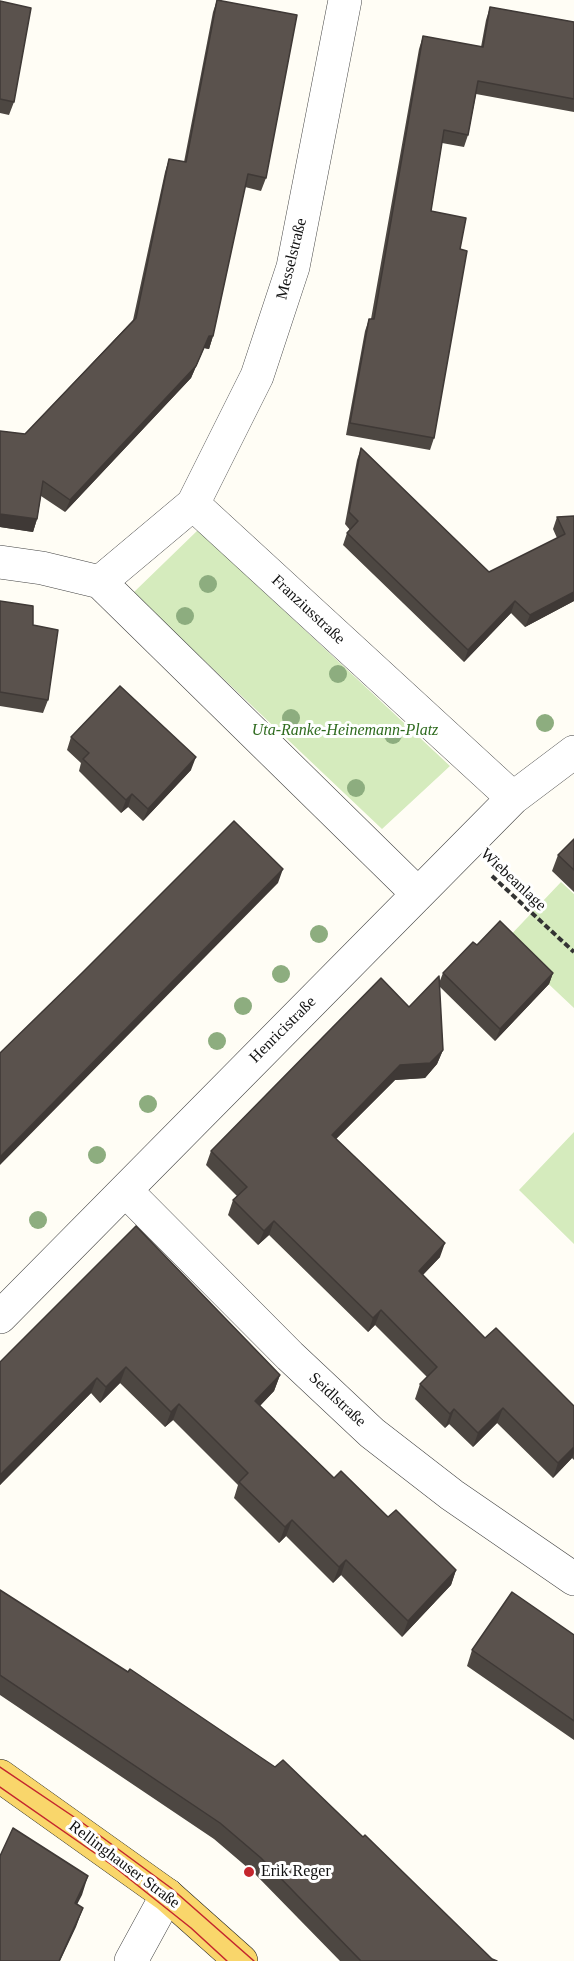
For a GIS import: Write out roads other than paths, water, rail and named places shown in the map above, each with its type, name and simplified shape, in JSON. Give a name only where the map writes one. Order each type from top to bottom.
[{"type":"main road","name":"Rellinghauser Straße","points":[[0,1776],[166,1895],[241,1961]]},
{"type":"street","name":"Messelstraße","points":[[194,504],[258,376],[293,267],[345,0]]},
{"type":"street","points":[[100,582],[194,504]]},
{"type":"street","name":"Franziusstraße","points":[[194,504],[513,798]]},
{"type":"street","points":[[0,562],[42,568],[100,582],[418,894]]},
{"type":"street","name":"Henricistraße","points":[[0,1317],[513,798],[574,752]]},
{"type":"street","name":"Seidlstraße","points":[[126,1191],[290,1356],[372,1433],[452,1495],[574,1579]]},
{"type":"street","points":[[130,1961],[166,1895]]},
{"type":"tram line","points":[[0,1767],[80,1821],[171,1888],[254,1961]]},
{"type":"tram line","points":[[0,1787],[112,1865],[191,1928],[227,1961]]},
{"type":"place","name":"Erik Reger","points":[[249,1872]]},
{"type":"park label","name":"Uta-Ranke-Heinemann-Platz","points":[[345,731]]}]
